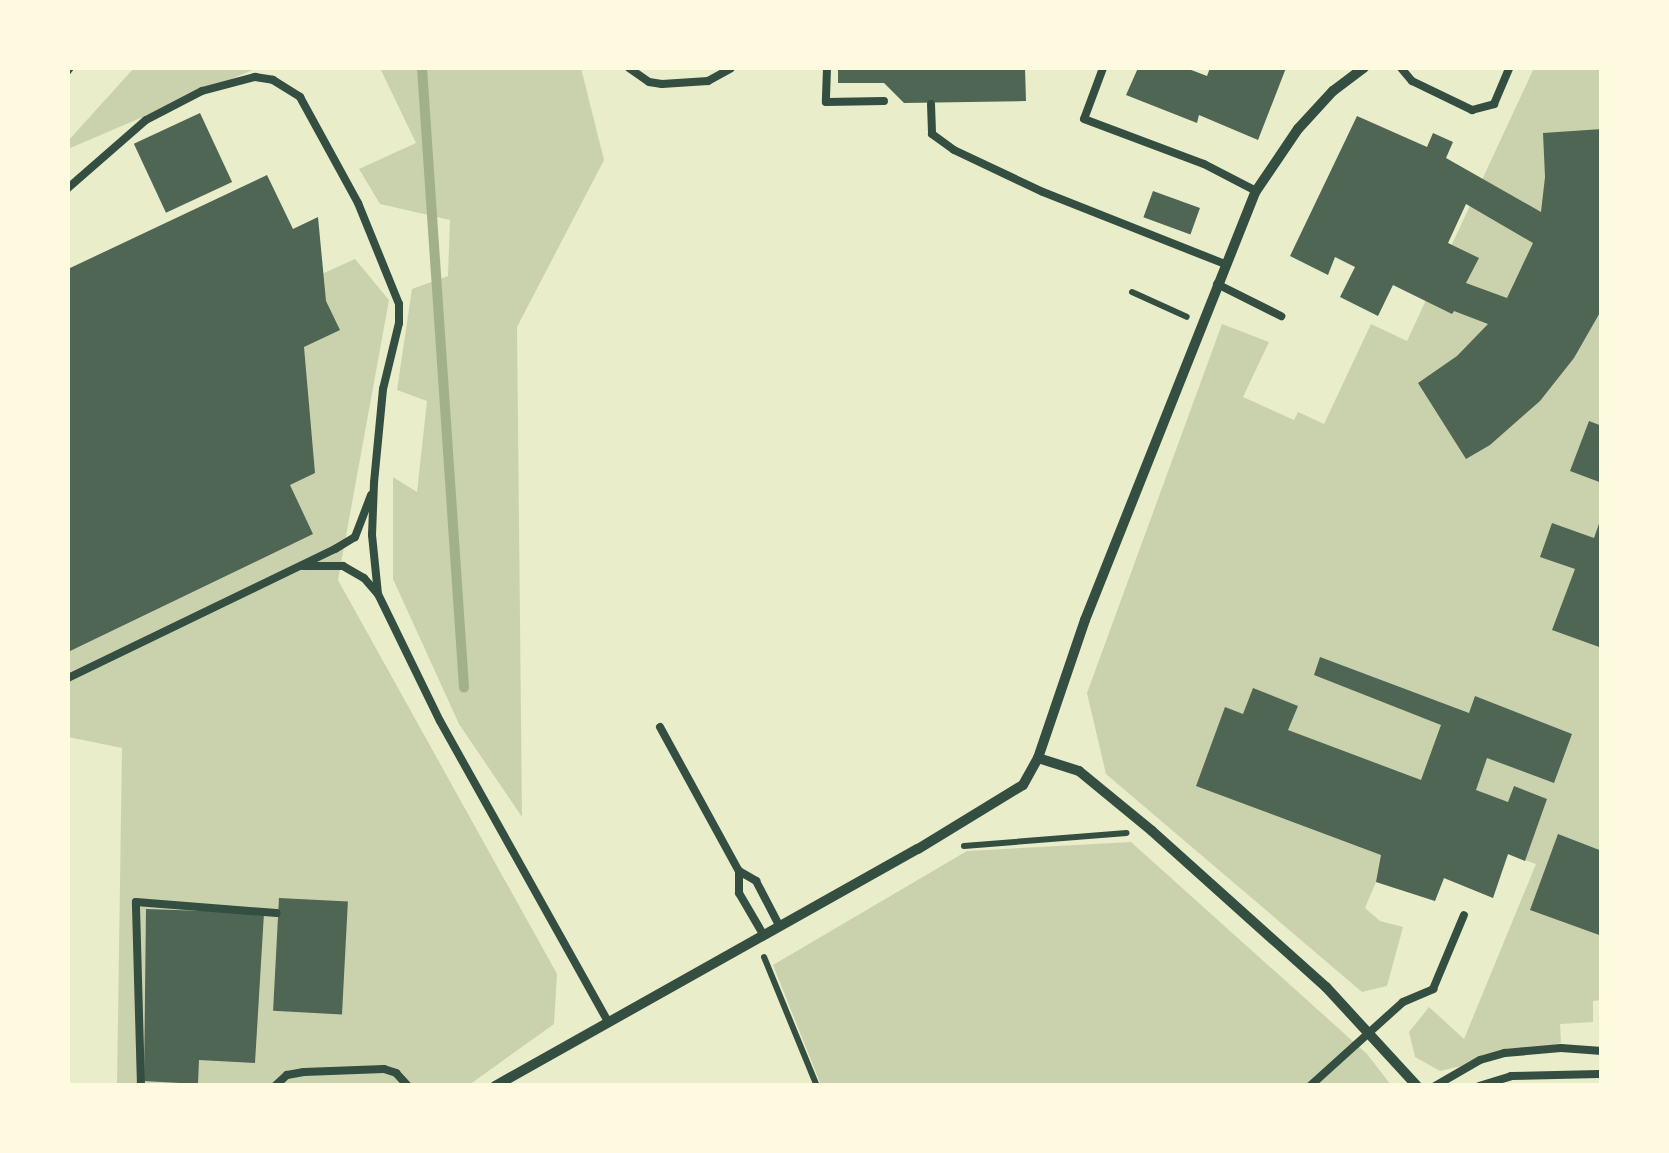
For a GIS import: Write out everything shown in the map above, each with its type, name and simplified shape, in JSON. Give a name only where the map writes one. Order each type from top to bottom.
[{"type":"street","points":[[494,1086],[918,849],[1023,785],[1038,758],[1079,636],[1256,191],[1298,129],[1333,91],[1364,68]]},
{"type":"street","points":[[1038,758],[1079,771],[1152,831],[1369,1029],[1417,1086]]},
{"type":"lane","points":[[629,68],[650,82],[693,84],[730,68]]},
{"type":"lane","points":[[826,68],[826,102],[884,101]]},
{"type":"lane","points":[[1103,68],[1084,120],[1204,164],[1256,191]]},
{"type":"lane","points":[[1401,68],[1412,81],[1472,110],[1494,104],[1509,68]]},
{"type":"lane","points":[[68,188],[146,120],[202,90],[255,78],[273,80],[300,98],[358,203],[399,304],[399,323],[383,390],[374,483],[372,535],[378,594]]},
{"type":"lane","points":[[931,104],[932,134],[954,150],[1044,192],[1225,264]]},
{"type":"lane","points":[[1217,284],[1281,316]]},
{"type":"lane","points":[[68,678],[303,566],[355,537],[374,483]]},
{"type":"lane","points":[[303,566],[343,566],[364,578],[378,594],[440,721],[608,1021]]},
{"type":"lane","points":[[660,728],[740,871],[756,881],[779,925]]},
{"type":"lane","points":[[740,871],[739,893],[758,937]]},
{"type":"lane","points":[[141,1086],[136,902],[277,913]]},
{"type":"lane","points":[[1310,1086],[1403,1002],[1433,989],[1464,915]]},
{"type":"lane","points":[[1434,1086],[1480,1060],[1504,1053],[1536,1049],[1602,1051]]},
{"type":"lane","points":[[274,1086],[287,1075],[304,1072],[384,1069],[408,1086]]},
{"type":"lane","points":[[1479,1086],[1510,1076],[1599,1074]]},
{"type":"path","points":[[1132,292],[1202,324]]},
{"type":"path","points":[[918,849],[1152,831]]},
{"type":"path","points":[[758,937],[817,1086]]},
{"type":"green space","points":[[134,68],[257,68],[68,149],[68,141]]},
{"type":"green space","points":[[380,68],[581,68],[604,160],[517,327],[522,817],[459,724],[393,579],[393,477],[417,492],[427,401],[397,390],[412,289],[448,276],[450,220],[380,204],[359,169],[416,143]]},
{"type":"green space","points":[[1534,68],[1601,68],[1602,1000],[1593,1001],[1593,1022],[1560,1024],[1561,1043],[1440,1071],[1415,1057],[1409,1032],[1429,1007],[1464,1039],[1536,864],[1508,854],[1493,898],[1444,878],[1435,901],[1376,882],[1365,908],[1380,921],[1403,927],[1387,986],[1362,992],[1106,774],[1087,693],[1222,324],[1269,342],[1243,397],[1294,420],[1298,412],[1324,424],[1371,324],[1407,341]]},
{"type":"green space","points":[[355,259],[389,300],[338,580],[557,974],[554,1024],[469,1085],[117,1085],[122,748],[68,737],[68,389]]},
{"type":"green space","points":[[1131,842],[1367,1054],[1391,1085],[821,1085],[773,965],[967,851]]},
{"type":"building","points":[[838,68],[1025,68],[1026,101],[904,103],[884,83],[838,83]]},
{"type":"building","points":[[1138,68],[1186,68],[1207,76],[1210,68],[1286,68],[1258,140],[1199,115],[1197,123],[1126,95]]},
{"type":"building","points":[[200,113],[232,182],[166,213],[134,144]]},
{"type":"building","points":[[1357,116],[1427,147],[1433,133],[1453,142],[1446,158],[1541,212],[1545,177],[1543,133],[1602,129],[1602,309],[1574,358],[1540,401],[1490,445],[1466,459],[1418,383],[1457,356],[1488,324],[1454,311],[1452,314],[1393,285],[1378,316],[1340,297],[1355,267],[1335,257],[1328,275],[1290,256]],"holes":[[[1466,204],[1533,243],[1507,298],[1466,283],[1479,258],[1448,243]]]},
{"type":"building","points":[[267,175],[293,229],[318,217],[326,301],[340,330],[304,347],[315,473],[290,485],[313,534],[68,652],[68,269]]},
{"type":"building","points":[[1153,191],[1200,208],[1190,234],[1143,217]]},
{"type":"building","points":[[1589,421],[1602,426],[1602,483],[1570,471]]},
{"type":"building","points":[[1601,518],[1602,648],[1552,630],[1575,569],[1540,557],[1552,523],[1594,538]]},
{"type":"building","points":[[1320,657],[1469,713],[1475,696],[1572,734],[1554,783],[1487,758],[1476,790],[1508,802],[1514,786],[1547,799],[1525,861],[1508,854],[1493,898],[1444,878],[1435,901],[1376,882],[1381,855],[1196,786],[1225,707],[1243,714],[1253,688],[1298,706],[1288,730],[1421,780],[1441,725],[1314,675]]},
{"type":"building","points":[[1558,834],[1602,851],[1602,936],[1530,910]]},
{"type":"building","points":[[279,898],[348,902],[342,1014],[273,1011]]},
{"type":"building","points":[[146,909],[264,913],[255,1063],[199,1060],[198,1084],[144,1081]]},
{"type":"waterway","points":[[422,68],[464,688]]}]
